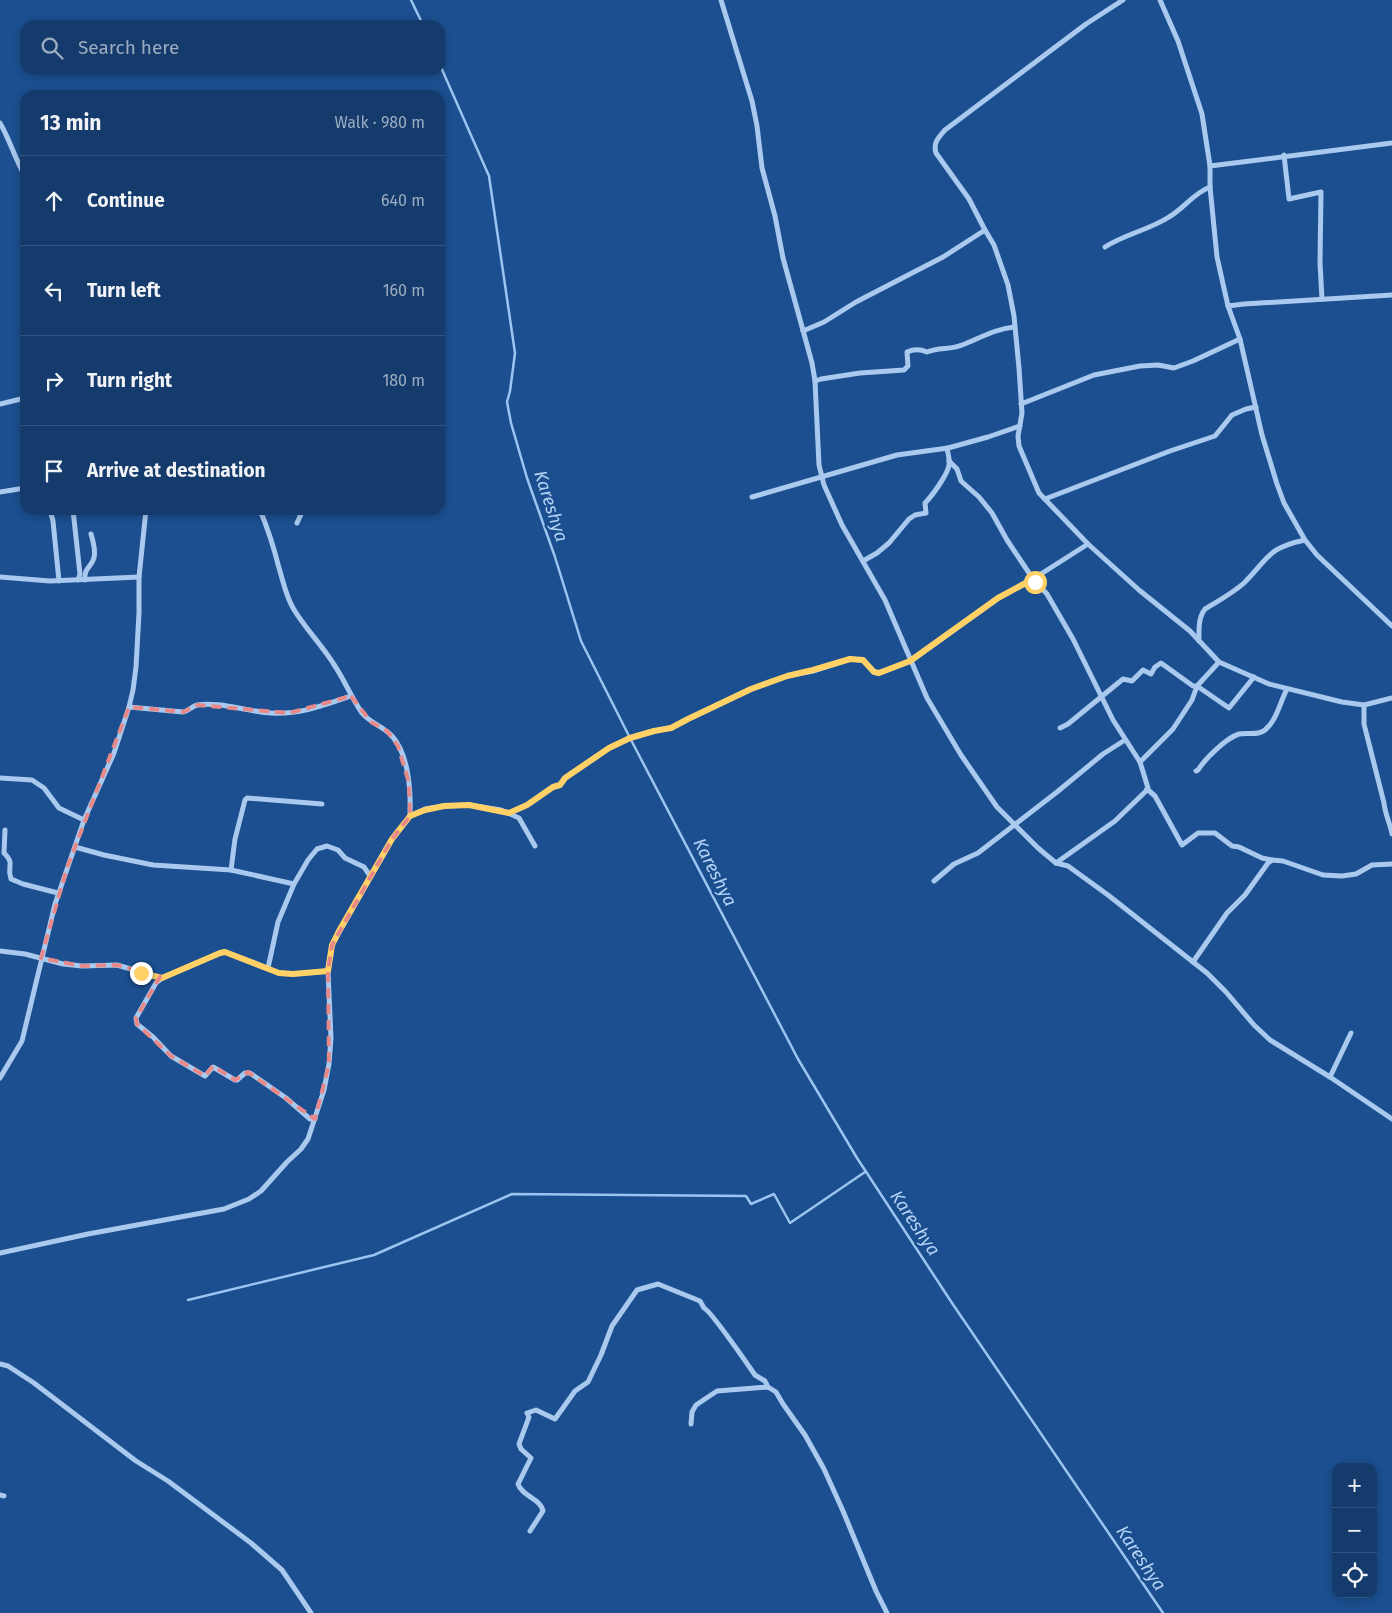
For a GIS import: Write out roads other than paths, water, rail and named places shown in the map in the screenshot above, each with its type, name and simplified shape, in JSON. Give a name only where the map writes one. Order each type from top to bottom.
[{"type":"street","points":[[721,0],[752,101],[762,168],[775,216],[783,258],[812,363],[815,381],[816,435],[821,477],[842,525],[885,600],[927,698],[961,755],[997,807],[1038,848],[1056,863],[1068,866],[1108,895],[1193,962],[1226,992],[1262,1034],[1392,1118]]},
{"type":"street","points":[[1123,0],[1086,24],[945,130],[934,146],[936,153],[969,199],[994,244],[1008,285],[1020,368],[1020,446],[1039,493],[1088,544],[1139,590],[1190,631],[1218,662],[1269,684],[1342,702],[1364,704],[1392,698]]},
{"type":"street","points":[[1160,0],[1178,41],[1202,114],[1210,166],[1210,187],[1217,257],[1228,306],[1240,339],[1262,435],[1284,503],[1305,540],[1317,555],[1392,626]]},
{"type":"street","points":[[0,123],[10,140],[16,162],[20,168]]},
{"type":"street","points":[[1210,166],[1284,155],[1392,143]]},
{"type":"street","points":[[1284,155],[1289,198],[1321,192],[1320,263],[1322,299]]},
{"type":"street","points":[[1105,247],[1114,241],[1166,219],[1201,190],[1210,187]]},
{"type":"street","points":[[803,331],[824,322],[856,302],[943,256],[985,230]]},
{"type":"street","points":[[1228,306],[1392,295]]},
{"type":"street","points":[[815,381],[860,373],[904,370],[908,366],[907,352],[912,350],[928,352],[934,349],[961,346],[991,331],[1014,327]]},
{"type":"street","points":[[1021,404],[1094,375],[1158,365],[1174,368],[1240,339]]},
{"type":"street","points":[[0,404],[20,399]]},
{"type":"street","points":[[1045,499],[1170,451],[1215,436],[1232,415],[1256,407]]},
{"type":"street","points":[[752,497],[897,455],[947,448],[1020,426]]},
{"type":"street","points":[[863,561],[889,543],[915,514],[926,513],[925,503],[935,492],[949,468],[950,461],[947,448]]},
{"type":"street","points":[[950,461],[962,481],[992,513],[1007,540],[1033,579],[1047,594],[1073,639],[1100,697],[1140,762],[1147,789],[1155,796],[1182,845],[1198,833],[1215,832],[1232,846],[1323,875],[1342,876],[1356,874],[1372,865],[1392,864]]},
{"type":"street","points":[[0,492],[20,489]]},
{"type":"street","points":[[51,515],[59,581]]},
{"type":"street","points":[[74,515],[81,580]]},
{"type":"street","points":[[0,1078],[22,1041],[58,893],[84,820],[114,753],[129,707],[136,667],[139,577],[145,515]]},
{"type":"street","points":[[262,515],[292,605],[334,664],[351,696],[371,722],[387,731],[398,746],[409,783],[411,795],[410,816]]},
{"type":"street","points":[[297,523],[301,515]]},
{"type":"street","points":[[81,580],[86,569],[94,559],[95,550],[91,534]]},
{"type":"street","points":[[1199,641],[1201,614],[1205,609],[1243,584],[1266,557],[1277,548],[1305,540]]},
{"type":"street","points":[[509,813],[527,805],[553,787],[560,785],[565,778],[609,748],[630,738],[671,728],[751,689],[778,679],[850,659],[863,660],[874,672],[879,673],[910,661],[998,598],[1033,579],[1088,544]]},
{"type":"street","points":[[0,576],[59,581],[139,577]]},
{"type":"street","points":[[1140,762],[1173,728],[1192,700],[1196,686],[1218,662]]},
{"type":"street","points":[[1060,728],[1068,724],[1122,679],[1132,681],[1143,670],[1152,674],[1158,664],[1161,663],[1193,686],[1196,686],[1229,708],[1254,677]]},
{"type":"street","points":[[1196,771],[1232,737],[1238,734],[1264,732],[1272,723],[1287,689]]},
{"type":"street","points":[[129,707],[184,712],[198,705],[271,713],[289,713],[317,708],[351,696]]},
{"type":"street","points":[[1364,704],[1364,724],[1392,834]]},
{"type":"street","points":[[934,881],[954,864],[978,853],[1103,754],[1125,740]]},
{"type":"street","points":[[0,778],[32,780],[44,788],[59,808],[84,820]]},
{"type":"street","points":[[1056,863],[1115,821],[1147,789]]},
{"type":"street","points":[[231,870],[236,840],[247,798],[322,804]]},
{"type":"street","points":[[0,1253],[224,1208],[249,1199],[261,1191],[301,1149],[308,1139],[324,1090],[331,1038],[328,971],[332,945],[392,839],[410,816],[425,810],[444,806],[469,805],[509,813],[519,818],[535,846]]},
{"type":"street","points":[[5,830],[4,853],[11,862],[9,873],[11,879],[58,893]]},
{"type":"street","points":[[268,968],[278,922],[294,884],[317,849],[327,846],[338,850],[346,858],[364,866],[370,876]]},
{"type":"street","points":[[74,847],[153,865],[231,870],[294,884]]},
{"type":"street","points":[[1193,962],[1227,913],[1245,895],[1272,860]]},
{"type":"street","points":[[0,951],[63,964],[82,966],[117,965],[162,978]]},
{"type":"street","points":[[315,1119],[310,1119],[286,1098],[250,1073],[245,1073],[235,1080],[212,1067],[205,1076],[200,1075],[171,1056],[153,1037],[136,1024],[136,1018],[156,983],[162,978],[220,953],[225,952],[244,961],[284,974],[328,971]]},
{"type":"street","points":[[1330,1077],[1351,1033]]},
{"type":"street","points":[[530,1531],[543,1511],[541,1505],[523,1492],[518,1484],[531,1458],[519,1444],[529,1417],[527,1413],[536,1410],[555,1419],[575,1391],[588,1382],[602,1355],[612,1326],[637,1290],[658,1284],[700,1301],[704,1308],[708,1309],[755,1375],[765,1381],[768,1387],[779,1396],[782,1404],[805,1435],[824,1469],[887,1613]]},
{"type":"street","points":[[0,1364],[8,1366],[34,1383],[136,1461],[168,1480],[252,1543],[282,1570],[311,1613]]},
{"type":"street","points":[[691,1424],[694,1408],[710,1394],[724,1390],[768,1387]]},
{"type":"waterway","name":"Kareshya","points":[[411,0],[421,20]]},
{"type":"waterway","name":"Kareshya","points":[[444,75],[489,176],[515,353],[507,402],[511,423],[527,478],[555,557],[581,641],[798,1059],[857,1158],[952,1303],[1163,1613]]},
{"type":"waterway","points":[[188,1300],[374,1255],[512,1194],[746,1196],[751,1204],[774,1194],[790,1223],[865,1172]]}]
